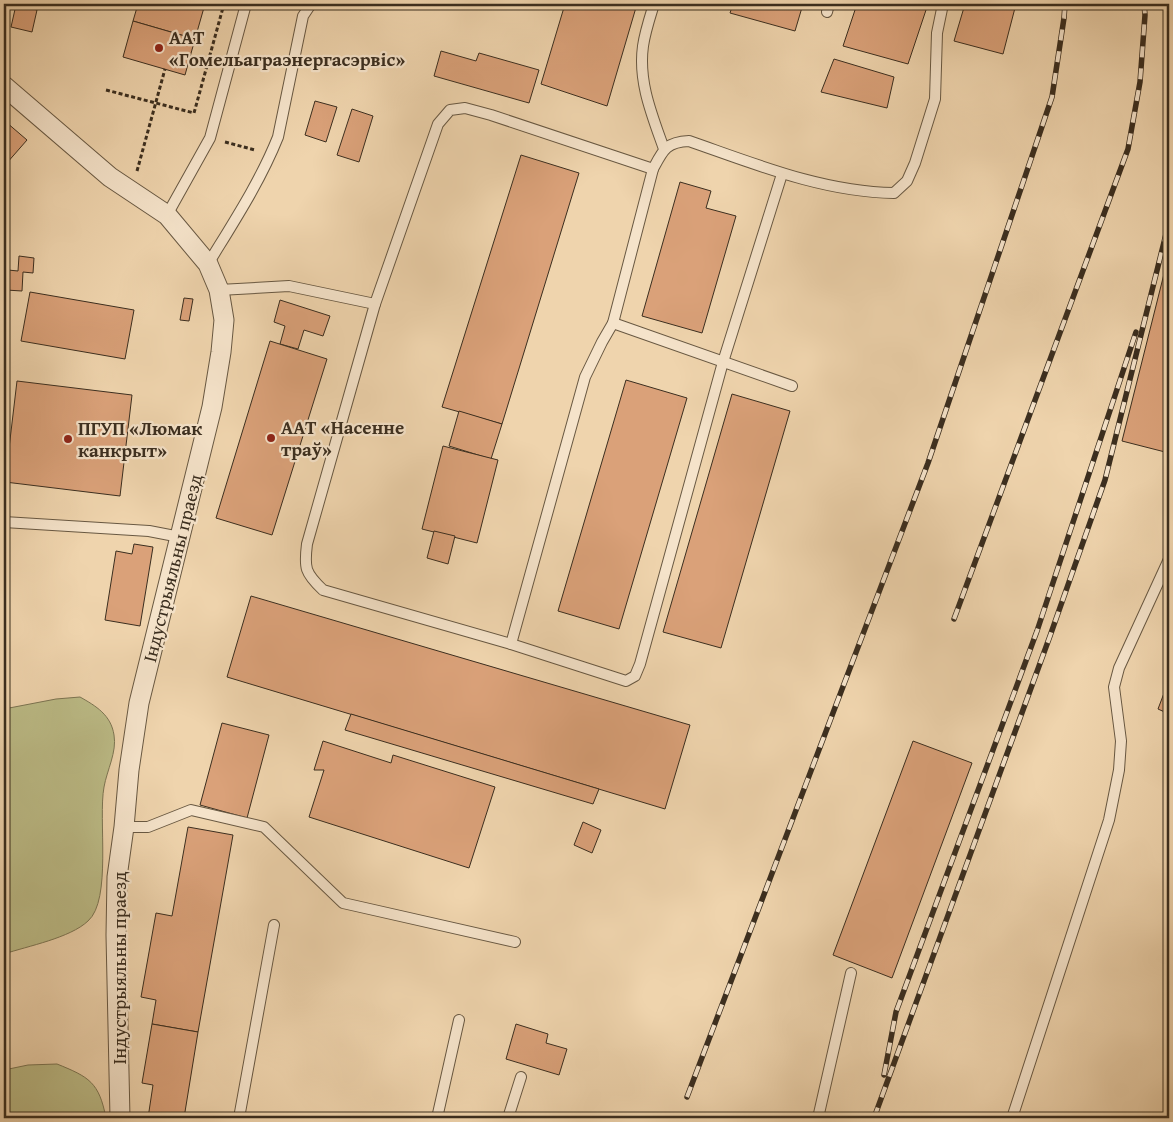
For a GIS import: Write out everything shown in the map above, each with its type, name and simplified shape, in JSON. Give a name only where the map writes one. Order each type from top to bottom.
[{"type":"street","name":"Індустрыяльны праезд","points":[[4,86],[110,176],[167,215],[208,264],[220,290],[224,320],[212,407],[139,703],[129,770],[117,877],[116,935],[120,1118]]},
{"type":"lane","points":[[167,215],[210,138],[246,4]]},
{"type":"lane","points":[[208,264],[248,200],[278,137],[304,16],[311,4]]},
{"type":"lane","points":[[654,4],[643,45],[643,88],[664,149]]},
{"type":"lane","points":[[511,644],[585,377],[613,323],[653,169],[664,149],[675,141],[689,141],[782,174],[870,193],[894,193],[907,181],[915,163],[935,98],[937,33],[944,4]]},
{"type":"lane","points":[[653,169],[465,108],[450,110],[438,124],[375,304],[306,544],[304,563],[311,578],[323,590],[511,644],[618,679],[626,681],[635,676],[723,362],[782,174]]},
{"type":"lane","points":[[220,290],[289,286],[375,304]]},
{"type":"lane","points":[[613,323],[792,386]]},
{"type":"lane","points":[[4,522],[149,531],[180,537]]},
{"type":"lane","points":[[1012,1118],[1109,820],[1119,770],[1121,740],[1114,687],[1119,668],[1169,559]]},
{"type":"lane","points":[[124,827],[148,827],[191,810],[264,826],[344,903],[515,942]]},
{"type":"lane","points":[[239,1118],[274,925]]},
{"type":"lane","points":[[818,1118],[851,973]]},
{"type":"lane","points":[[437,1118],[460,1020]]},
{"type":"lane","points":[[508,1118],[521,1077]]},
{"type":"path","points":[[106,90],[194,113],[224,4]]},
{"type":"path","points":[[132,191],[165,69]]},
{"type":"path","points":[[210,138],[270,155]]},
{"type":"green space","points":[[80,697],[102,712],[110,722],[115,741],[104,787],[103,858],[100,896],[95,911],[88,921],[80,927],[60,937],[4,954],[4,709],[56,699]]},
{"type":"green space","points":[[57,1064],[85,1077],[91,1082],[100,1096],[106,1118],[4,1118],[4,1070],[28,1065]]},
{"type":"building","points":[[138,4],[205,4],[195,39],[133,21]]},
{"type":"building","points":[[565,4],[637,4],[607,106],[541,84]]},
{"type":"building","points":[[733,4],[803,4],[795,31],[730,13]]},
{"type":"building","points":[[857,4],[928,4],[908,64],[843,46]]},
{"type":"building","points":[[965,4],[1016,4],[1003,54],[954,41]]},
{"type":"building","points":[[16,5],[37,10],[32,32],[11,27]]},
{"type":"building","name":"ААТ «Гомельаграэнергасэрвіс»","points":[[133,21],[195,39],[185,75],[123,57]]},
{"type":"building","points":[[441,51],[476,61],[479,53],[539,70],[529,103],[434,76]]},
{"type":"building","points":[[834,59],[894,77],[887,108],[821,92]]},
{"type":"building","points":[[315,101],[337,107],[326,142],[305,135]]},
{"type":"building","points":[[352,109],[373,116],[359,162],[337,155]]},
{"type":"building","points":[[6,122],[27,140],[6,164],[4,162],[4,125]]},
{"type":"building","points":[[521,155],[579,173],[502,424],[442,407]]},
{"type":"building","points":[[680,182],[711,191],[706,208],[736,216],[702,333],[642,316]]},
{"type":"building","points":[[1169,254],[1169,453],[1122,441]]},
{"type":"building","points":[[19,256],[34,258],[33,273],[23,272],[22,291],[6,290],[8,270],[18,271]]},
{"type":"building","points":[[30,292],[134,310],[125,359],[21,341]]},
{"type":"building","points":[[184,298],[193,299],[189,321],[180,320]]},
{"type":"building","points":[[280,300],[330,316],[323,336],[304,330],[298,349],[280,344],[285,326],[274,322]]},
{"type":"building","name":"ААТ «Насенне траў»","points":[[270,341],[327,359],[272,535],[216,518]]},
{"type":"building","points":[[626,380],[687,398],[619,629],[558,611]]},
{"type":"building","name":"ПГУП «Люмак канкрыт»","points":[[17,381],[132,395],[120,496],[5,482]]},
{"type":"building","points":[[732,394],[790,411],[721,648],[663,632]]},
{"type":"building","points":[[459,411],[502,424],[491,459],[449,446]]},
{"type":"building","points":[[443,446],[498,460],[477,543],[422,529]]},
{"type":"building","points":[[434,531],[455,536],[448,564],[427,558]]},
{"type":"building","points":[[134,544],[153,547],[140,626],[105,620],[116,551],[132,554]]},
{"type":"building","points":[[251,596],[690,725],[665,809],[227,677]]},
{"type":"building","points":[[1169,680],[1169,714],[1158,709]]},
{"type":"building","points":[[351,714],[599,789],[593,804],[345,730]]},
{"type":"building","points":[[222,723],[269,735],[247,818],[200,805]]},
{"type":"building","points":[[323,741],[391,763],[393,755],[495,787],[469,868],[309,817],[324,770],[314,770]]},
{"type":"building","points":[[913,741],[972,763],[892,978],[833,955]]},
{"type":"building","points":[[583,822],[601,830],[592,853],[574,845]]},
{"type":"building","points":[[188,827],[233,835],[198,1032],[152,1024],[156,1000],[141,997],[156,913],[172,916]]},
{"type":"building","points":[[152,1024],[198,1032],[184,1118],[148,1118],[153,1085],[142,1083]]},
{"type":"building","points":[[516,1024],[548,1034],[546,1043],[567,1049],[559,1075],[506,1059]]},
{"type":"railway","points":[[687,1097],[928,463],[1052,97],[1065,4]]},
{"type":"railway","points":[[954,619],[1128,149],[1140,82],[1145,15],[1144,4]]},
{"type":"railway","points":[[874,1118],[1105,480],[1169,222]]},
{"type":"railway","points":[[884,1075],[896,1012],[1037,631],[1136,332]]},
{"type":"place","name":"ААТ «Гомельаграэнергасэрвіс»","points":[[159,48]]},
{"type":"place","name":"ААТ «Насенне траў»","points":[[271,438]]},
{"type":"place","name":"ПГУП «Люмак канкрыт»","points":[[68,439]]}]
